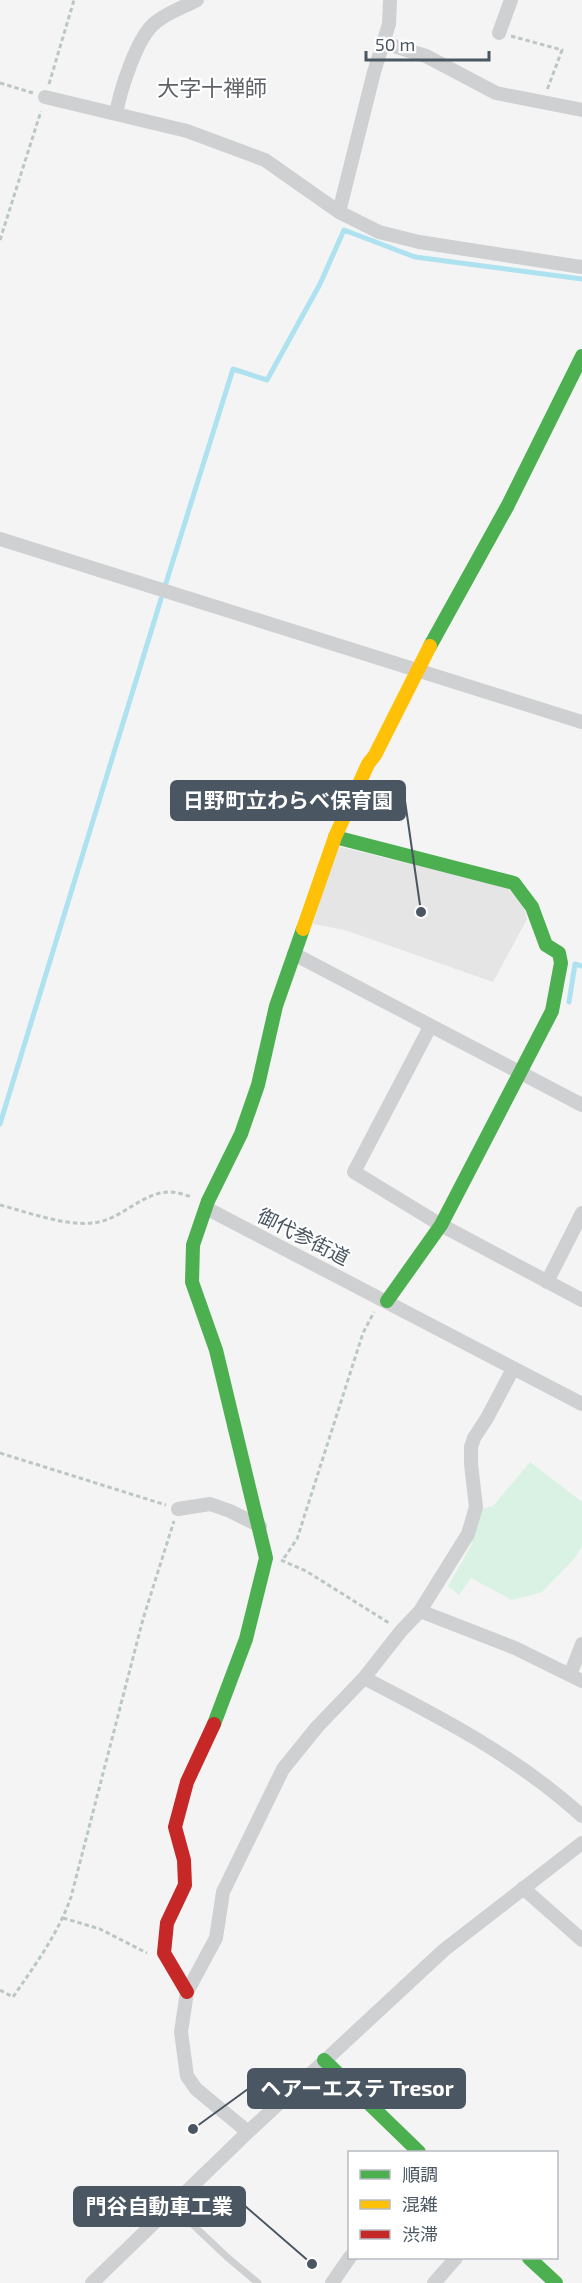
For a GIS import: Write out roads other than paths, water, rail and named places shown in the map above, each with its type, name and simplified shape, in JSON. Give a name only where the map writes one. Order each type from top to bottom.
[{"type":"street","points":[[116,114],[120,90],[146,30],[157,20],[197,0]]},
{"type":"street","points":[[339,212],[374,72],[389,24],[390,0]]},
{"type":"street","points":[[499,33],[511,0]]},
{"type":"street","points":[[384,43],[426,56],[496,93],[582,110]]},
{"type":"street","points":[[45,97],[187,131],[265,160],[339,212],[379,232],[419,242],[582,267]]},
{"type":"street","points":[[187,1992],[164,1953],[167,1923],[185,1886],[184,1860],[175,1827],[187,1782],[221,1707],[246,1639],[266,1558],[216,1350],[192,1282],[193,1245],[207,1205],[241,1134],[258,1085],[276,1006],[335,837],[368,764],[375,755],[417,670],[508,505],[582,356]]},
{"type":"street","points":[[0,539],[582,722]]},
{"type":"street","points":[[335,837],[514,883],[532,907],[546,945],[559,953],[561,963],[552,1011],[441,1225],[387,1301]]},
{"type":"street","points":[[294,954],[582,1105]]},
{"type":"street","points":[[430,1026],[354,1172],[441,1225],[582,1300]]},
{"type":"street","name":"御代参街道","points":[[207,1205],[582,1404]]},
{"type":"street","points":[[547,1282],[582,1213]]},
{"type":"street","points":[[248,2132],[196,2090],[188,2076],[181,2032],[187,1992],[216,1938],[223,1892],[283,1769],[420,1611],[468,1534],[476,1507],[471,1446],[513,1369]]},
{"type":"street","points":[[178,1509],[210,1504],[260,1526]]},
{"type":"street","points":[[420,1611],[515,1648],[576,1678],[582,1644]]},
{"type":"street","points":[[364,1678],[499,1751],[582,1816]]},
{"type":"street","points":[[92,2283],[324,2060],[444,1950],[582,1843]]},
{"type":"street","points":[[523,1888],[582,1940]]},
{"type":"street","points":[[324,2060],[418,2151]]},
{"type":"street","points":[[332,2283],[349,2259]]},
{"type":"street","points":[[434,2283],[455,2259]]},
{"type":"street","points":[[530,2259],[556,2283]]},
{"type":"street","points":[[103,2273],[114,2283]]},
{"type":"lane","points":[[172,2205],[226,2257],[258,2283]]},
{"type":"waterway","points":[[166,583],[233,369],[267,380],[320,284],[344,230],[415,257],[582,279]]},
{"type":"waterway","points":[[0,1124],[161,599]]},
{"type":"waterway","points":[[569,1002],[575,964],[582,966]]},
{"type":"place","name":"日野町立わらべ保育園","points":[[421,912]]},
{"type":"place","name":"ヘアーエステ Tresor","points":[[193,2129]]},
{"type":"place","name":"門谷自動車工業","points":[[312,2264]]},
{"type":"district","name":"大字十禅師","points":[[212,87]]}]
